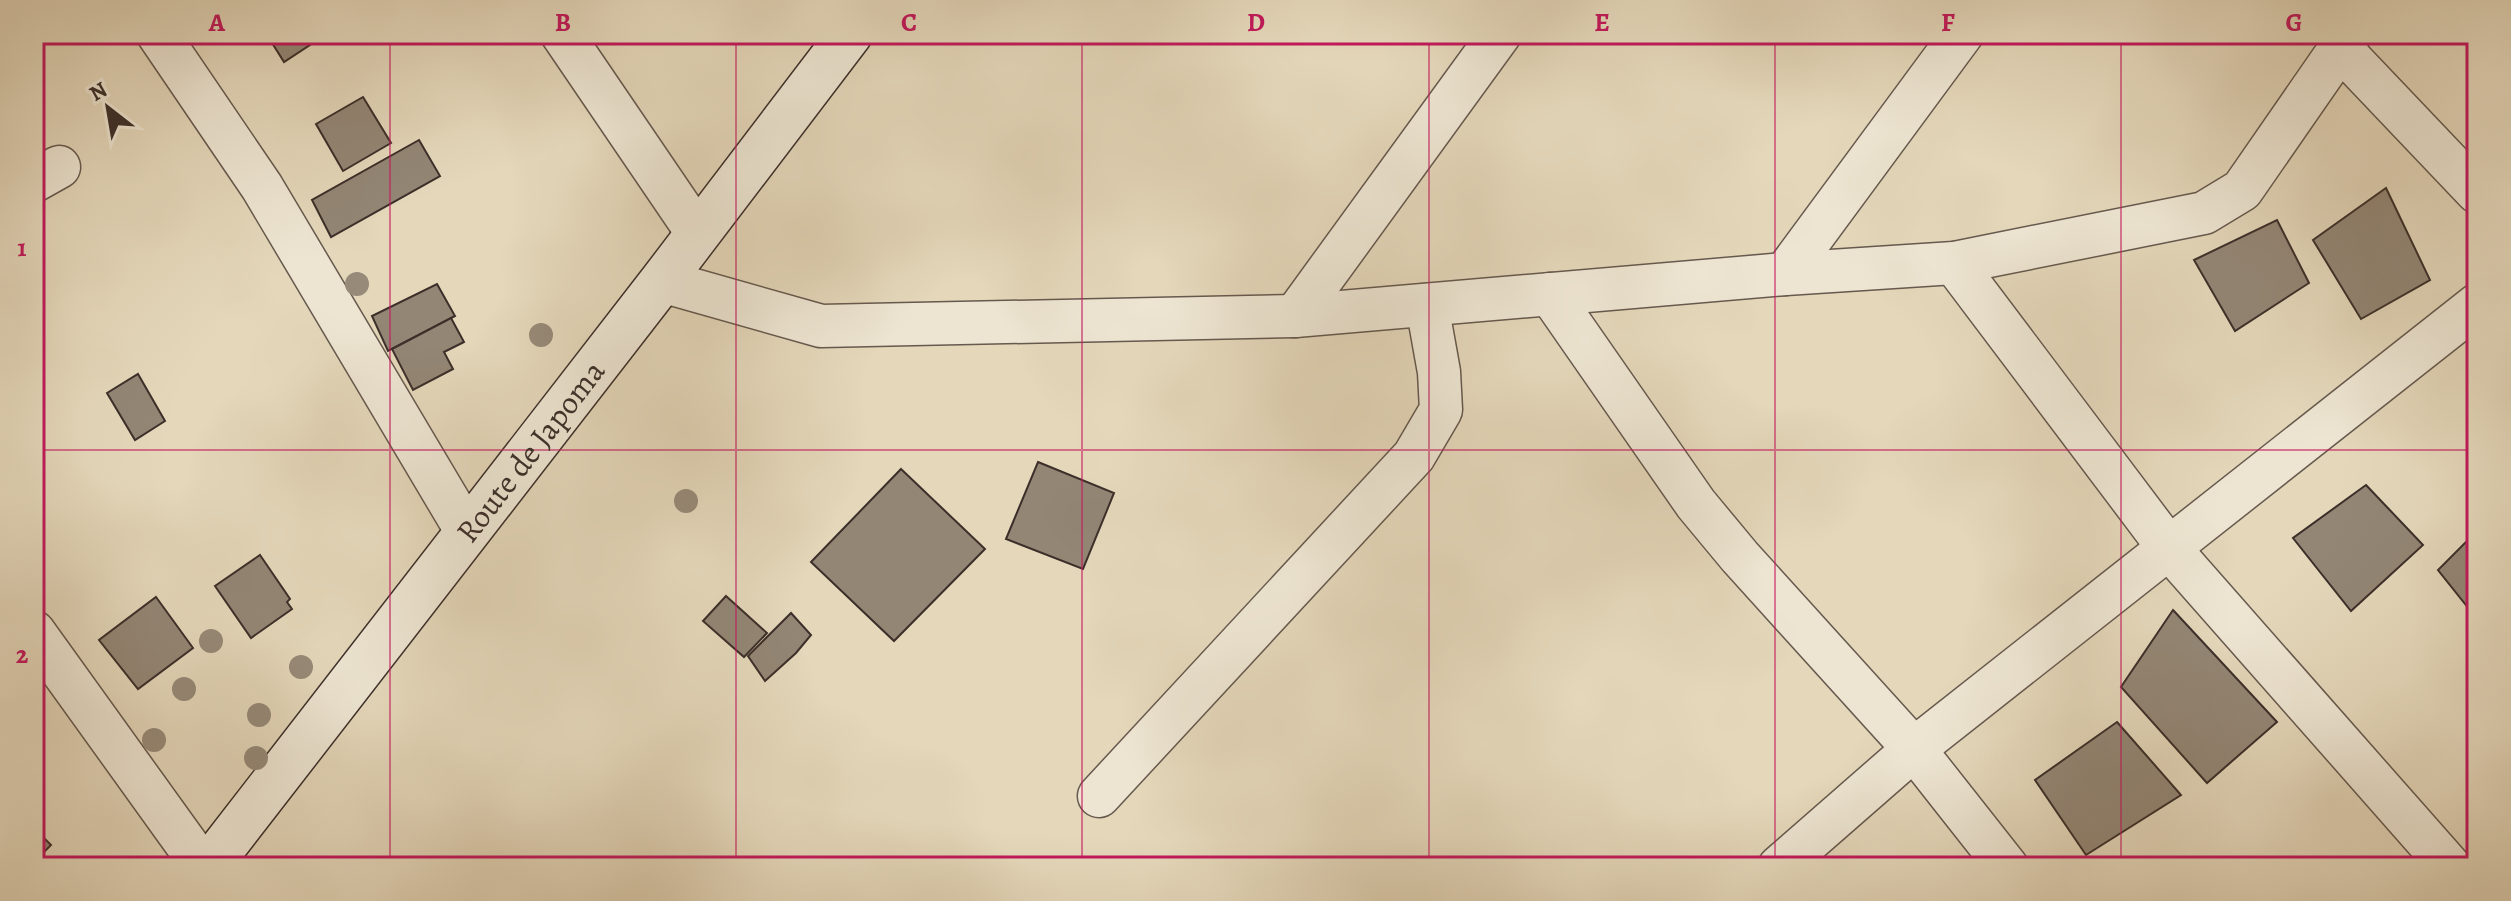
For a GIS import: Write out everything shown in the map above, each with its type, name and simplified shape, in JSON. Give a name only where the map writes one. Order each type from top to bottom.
[{"type":"street","points":[[158,34],[262,187],[467,532]]},
{"type":"street","points":[[562,34],[698,234]]},
{"type":"street","name":"Route de Japoma","points":[[205,867],[662,281],[850,34]]},
{"type":"street","points":[[1295,316],[1500,34]]},
{"type":"street","points":[[1785,274],[1962,34]]},
{"type":"street","points":[[662,281],[821,326],[1295,316],[1785,274],[1954,263],[2204,213],[2242,190],[2345,41],[2477,192]]},
{"type":"street","points":[[1954,263],[2168,547],[2450,867]]},
{"type":"street","points":[[1550,294],[1696,504],[1914,749],[2007,867]]},
{"type":"street","points":[[1099,796],[1414,456],[1441,410],[1439,372],[1427,305]]},
{"type":"street","points":[[1779,867],[1914,749],[2477,305]]},
{"type":"street","points":[[34,632],[205,867]]},
{"type":"building","points":[[276,34],[325,35],[284,62],[269,38]]},
{"type":"building","points":[[2461,34],[2477,34],[2477,44]]},
{"type":"building","points":[[363,97],[391,143],[343,171],[316,124]]},
{"type":"building","points":[[419,140],[440,176],[331,237],[312,200]]},
{"type":"building","points":[[2386,188],[2430,280],[2361,319],[2313,240]]},
{"type":"building","points":[[2277,220],[2309,283],[2235,331],[2194,260]]},
{"type":"building","points":[[437,284],[455,316],[388,351],[372,316]]},
{"type":"building","points":[[451,318],[464,342],[444,352],[453,369],[413,390],[392,349]]},
{"type":"building","points":[[138,374],[165,421],[135,440],[107,393]]},
{"type":"building","points":[[1038,462],[1114,493],[1083,569],[1006,539]]},
{"type":"building","points":[[901,469],[985,549],[894,641],[811,562]]},
{"type":"building","points":[[2366,485],[2423,545],[2351,611],[2293,538]]},
{"type":"building","points":[[2477,531],[2477,619],[2438,570]]},
{"type":"building","points":[[260,555],[290,599],[287,602],[292,609],[251,638],[215,586]]},
{"type":"building","points":[[726,596],[767,633],[744,657],[703,621]]},
{"type":"building","points":[[156,597],[193,648],[138,689],[99,640]]},
{"type":"building","points":[[2173,610],[2277,722],[2207,783],[2121,687]]},
{"type":"building","points":[[791,613],[811,635],[765,681],[748,656]]},
{"type":"building","points":[[2117,722],[2181,795],[2086,855],[2035,780]]},
{"type":"building","points":[[34,828],[51,845],[34,862]]}]
